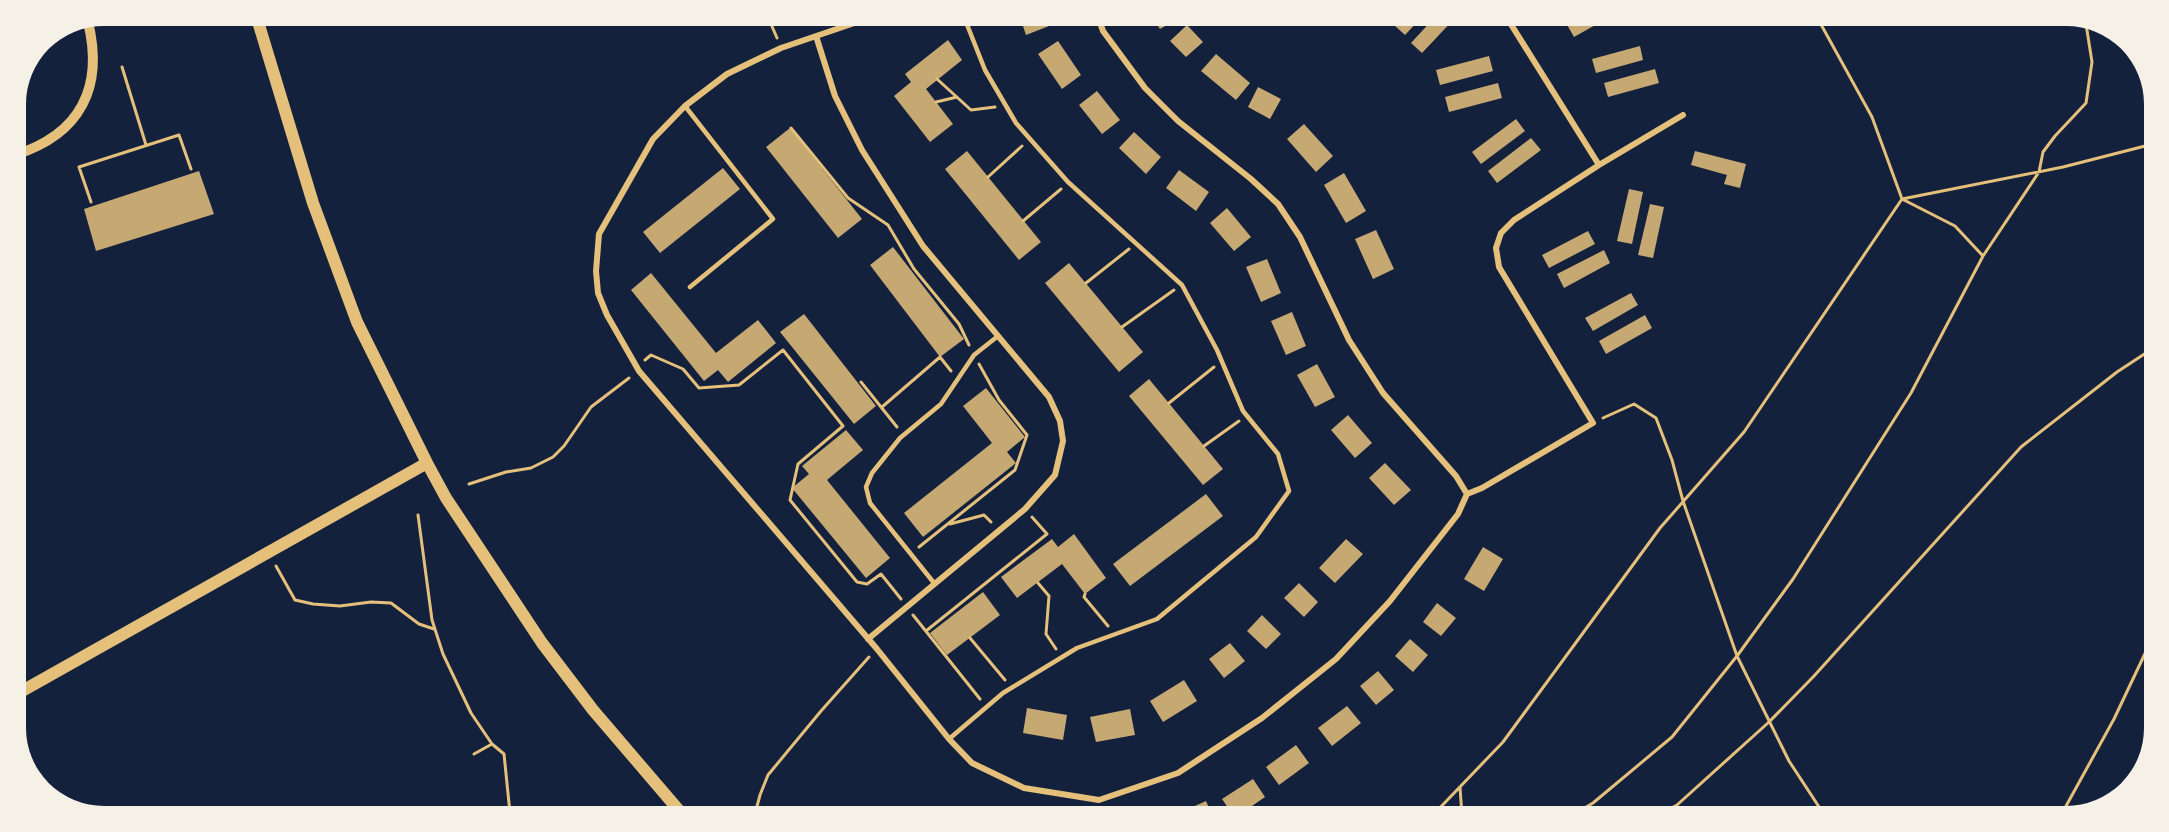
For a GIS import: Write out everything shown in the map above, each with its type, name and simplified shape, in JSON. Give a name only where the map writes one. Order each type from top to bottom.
[{"type":"main road","points":[[259,26],[313,204],[357,322],[406,425],[457,516],[542,643],[593,710],[675,806]]},
{"type":"main road","points":[[26,688],[427,463]]},
{"type":"street","points":[[845,26],[781,48],[727,74],[685,106],[653,139],[599,234],[596,272],[598,293],[607,315],[638,368],[868,639],[949,739],[972,763],[1024,788],[1099,800],[1178,773],[1262,718],[1336,659],[1390,601],[1458,514],[1467,494],[1482,488],[1593,423],[1499,267],[1496,248],[1501,233],[1514,220],[1599,165],[1683,115]]},
{"type":"street","points":[[1101,26],[1145,88],[1178,121],[1251,179],[1278,204],[1300,237],[1349,340],[1377,384],[1456,476],[1467,494]]},
{"type":"street","points":[[1512,26],[1599,165]]},
{"type":"street","points":[[26,152],[55,138],[72,121],[86,99],[93,69],[89,27]]},
{"type":"street","points":[[816,36],[835,96],[862,150],[923,246],[1049,397],[1060,421],[1063,441],[1055,475],[1025,509],[868,639]]},
{"type":"lane","points":[[949,739],[1012,688],[1077,648],[1157,619],[1256,537],[1289,491],[1278,454],[1247,415],[1182,285],[1069,183],[1016,123],[985,70],[968,26]]},
{"type":"lane","points":[[685,106],[773,219],[690,287]]},
{"type":"lane","points":[[934,583],[870,503],[866,487],[872,473],[904,435],[941,404],[974,355],[998,336]]},
{"type":"path","points":[[772,26],[781,48]]},
{"type":"path","points":[[1822,26],[1872,117],[1902,199],[1955,226],[1983,256]]},
{"type":"path","points":[[1587,806],[1672,737],[1737,656],[1793,579],[1911,393],[1983,256],[2039,172],[2043,152],[2086,103],[2092,62],[2087,29]]},
{"type":"path","points":[[122,67],[146,145]]},
{"type":"path","points":[[937,80],[971,110],[1006,105]]},
{"type":"path","points":[[936,102],[957,97]]},
{"type":"path","points":[[790,128],[848,198],[888,225],[914,269],[959,324],[971,348]]},
{"type":"path","points":[[91,202],[79,166],[179,135],[191,168]]},
{"type":"path","points":[[988,177],[1031,139]]},
{"type":"path","points":[[1442,806],[1503,742],[1660,528],[1744,432],[1902,199],[2039,172],[2143,146]]},
{"type":"path","points":[[1023,220],[1069,183]]},
{"type":"path","points":[[1086,283],[1137,243]]},
{"type":"path","points":[[1122,327],[1182,285]]},
{"type":"path","points":[[470,484],[506,472],[531,468],[553,456],[564,446],[591,407],[651,355],[683,369],[699,388],[739,385],[783,350],[843,426],[798,464],[790,500],[857,582],[867,584],[881,574],[987,707]]},
{"type":"path","points":[[1675,806],[1769,722],[1814,676],[2022,447],[2117,372],[2143,355]]},
{"type":"path","points":[[882,407],[940,357],[957,379]]},
{"type":"path","points":[[1169,404],[1222,361]]},
{"type":"path","points":[[910,554],[1015,471],[1027,435],[999,400],[978,362]]},
{"type":"path","points":[[861,382],[904,435]]},
{"type":"path","points":[[1593,423],[1634,404],[1656,418],[1737,656],[1789,761],[1818,806]]},
{"type":"path","points":[[1204,447],[1247,415]]},
{"type":"path","points":[[926,631],[1047,534],[1025,509]]},
{"type":"path","points":[[418,515],[434,629],[443,654],[471,713],[492,744],[504,754],[509,806]]},
{"type":"path","points":[[948,524],[984,515],[998,530]]},
{"type":"path","points":[[268,552],[295,600],[340,606],[370,602],[391,603],[419,624],[434,629]]},
{"type":"path","points":[[1038,583],[1049,596],[1046,634],[1061,658]]},
{"type":"path","points":[[1085,594],[1084,597],[1114,635]]},
{"type":"path","points":[[970,638],[1012,688]]},
{"type":"path","points":[[757,806],[768,776],[876,649]]},
{"type":"path","points":[[2066,806],[2114,719],[2144,656]]},
{"type":"path","points":[[474,754],[492,744]]},
{"type":"path","points":[[1460,787],[1461,806]]},
{"type":"building","points":[[1023,26],[1049,26],[1026,35]]},
{"type":"building","points":[[1188,26],[1203,42],[1186,57],[1170,41]]},
{"type":"building","points":[[1395,26],[1413,26],[1405,35]]},
{"type":"building","points":[[1427,26],[1447,26],[1422,53],[1411,43]]},
{"type":"building","points":[[1568,26],[1594,26],[1574,37]]},
{"type":"building","points":[[948,40],[962,60],[926,89],[953,124],[930,142],[894,96],[911,82],[905,74]]},
{"type":"building","points":[[1058,41],[1081,75],[1062,89],[1038,54]]},
{"type":"building","points":[[1640,46],[1643,60],[1596,73],[1592,59]]},
{"type":"building","points":[[1216,54],[1250,83],[1236,100],[1201,71]]},
{"type":"building","points":[[1489,56],[1493,71],[1440,85],[1436,70]]},
{"type":"building","points":[[1655,69],[1659,83],[1608,97],[1604,83]]},
{"type":"building","points":[[1498,83],[1502,98],[1449,112],[1445,97]]},
{"type":"building","points":[[1258,87],[1281,99],[1270,119],[1248,107]]},
{"type":"building","points":[[1097,91],[1120,120],[1102,134],[1079,105]]},
{"type":"building","points":[[1516,119],[1525,131],[1481,164],[1472,152]]},
{"type":"building","points":[[1304,124],[1333,156],[1316,172],[1287,139]]},
{"type":"building","points":[[790,128],[862,219],[838,238],[766,147]]},
{"type":"building","points":[[1134,132],[1161,157],[1146,174],[1119,148]]},
{"type":"building","points":[[1531,138],[1541,150],[1497,183],[1488,171]]},
{"type":"building","points":[[967,151],[1041,242],[1019,260],[945,169]]},
{"type":"building","points":[[1695,151],[1746,164],[1740,188],[1724,184],[1727,175],[1691,165]]},
{"type":"building","points":[[723,168],[740,189],[660,253],[643,232]]},
{"type":"building","points":[[1179,170],[1209,192],[1196,211],[1166,188]]},
{"type":"building","points":[[199,171],[214,214],[96,251],[84,209]]},
{"type":"building","points":[[1344,173],[1366,211],[1346,223],[1324,185]]},
{"type":"building","points":[[1629,189],[1643,192],[1632,244],[1617,241]]},
{"type":"building","points":[[1650,204],[1664,207],[1653,258],[1638,255]]},
{"type":"building","points":[[1227,208],[1251,237],[1234,251],[1210,223]]},
{"type":"building","points":[[1376,230],[1394,269],[1373,279],[1355,239]]},
{"type":"building","points":[[1588,231],[1595,244],[1549,268],[1542,255]]},
{"type":"building","points":[[893,247],[964,339],[940,357],[870,265]]},
{"type":"building","points":[[1604,250],[1610,263],[1564,288],[1557,274]]},
{"type":"building","points":[[1267,259],[1281,293],[1261,302],[1246,267]]},
{"type":"building","points":[[1069,263],[1143,352],[1119,372],[1045,283]]},
{"type":"building","points":[[651,273],[716,353],[758,320],[776,343],[728,382],[718,370],[704,381],[631,290]]},
{"type":"building","points":[[1631,293],[1638,305],[1593,331],[1585,318]]},
{"type":"building","points":[[1292,312],[1306,346],[1286,355],[1271,321]]},
{"type":"building","points":[[804,314],[876,406],[854,424],[780,332]]},
{"type":"building","points":[[1645,315],[1652,328],[1606,354],[1599,341]]},
{"type":"building","points":[[1317,364],[1335,397],[1315,407],[1297,375]]},
{"type":"building","points":[[1149,379],[1223,469],[1203,485],[1129,396]]},
{"type":"building","points":[[986,388],[1025,437],[1007,452],[1016,463],[923,537],[904,513],[992,443],[963,406]]},
{"type":"building","points":[[1348,415],[1372,443],[1355,458],[1331,430]]},
{"type":"building","points":[[846,430],[863,450],[827,480],[890,558],[866,578],[792,488],[809,474],[802,466]]},
{"type":"building","points":[[1385,463],[1411,490],[1394,505],[1369,478]]},
{"type":"building","points":[[1206,494],[1223,516],[1130,586],[1113,564]]},
{"type":"building","points":[[1074,534],[1106,578],[1085,594],[1062,564],[1017,598],[1001,577],[1052,539],[1058,547]]},
{"type":"building","points":[[1346,539],[1363,554],[1335,583],[1319,568]]},
{"type":"building","points":[[1483,547],[1503,559],[1484,591],[1464,579]]},
{"type":"building","points":[[1299,583],[1318,602],[1304,617],[1284,598]]},
{"type":"building","points":[[983,592],[1000,615],[947,655],[930,633]]},
{"type":"building","points":[[1437,603],[1456,618],[1441,636],[1423,622]]},
{"type":"building","points":[[1262,615],[1281,634],[1266,649],[1247,631]]},
{"type":"building","points":[[1410,639],[1428,655],[1413,672],[1395,656]]},
{"type":"building","points":[[1230,643],[1245,661],[1224,678],[1209,659]]},
{"type":"building","points":[[1378,671],[1394,690],[1376,705],[1360,686]]},
{"type":"building","points":[[1184,680],[1197,701],[1163,722],[1150,701]]},
{"type":"building","points":[[1347,706],[1361,723],[1332,746],[1318,728]]},
{"type":"building","points":[[1027,708],[1067,715],[1063,740],[1023,733]]},
{"type":"building","points":[[1130,709],[1135,735],[1096,742],[1090,717]]},
{"type":"building","points":[[1296,745],[1309,763],[1279,785],[1266,767]]},
{"type":"building","points":[[1253,779],[1265,797],[1252,806],[1227,806],[1222,799]]},
{"type":"building","points":[[1206,801],[1208,806],[1195,806]]}]
